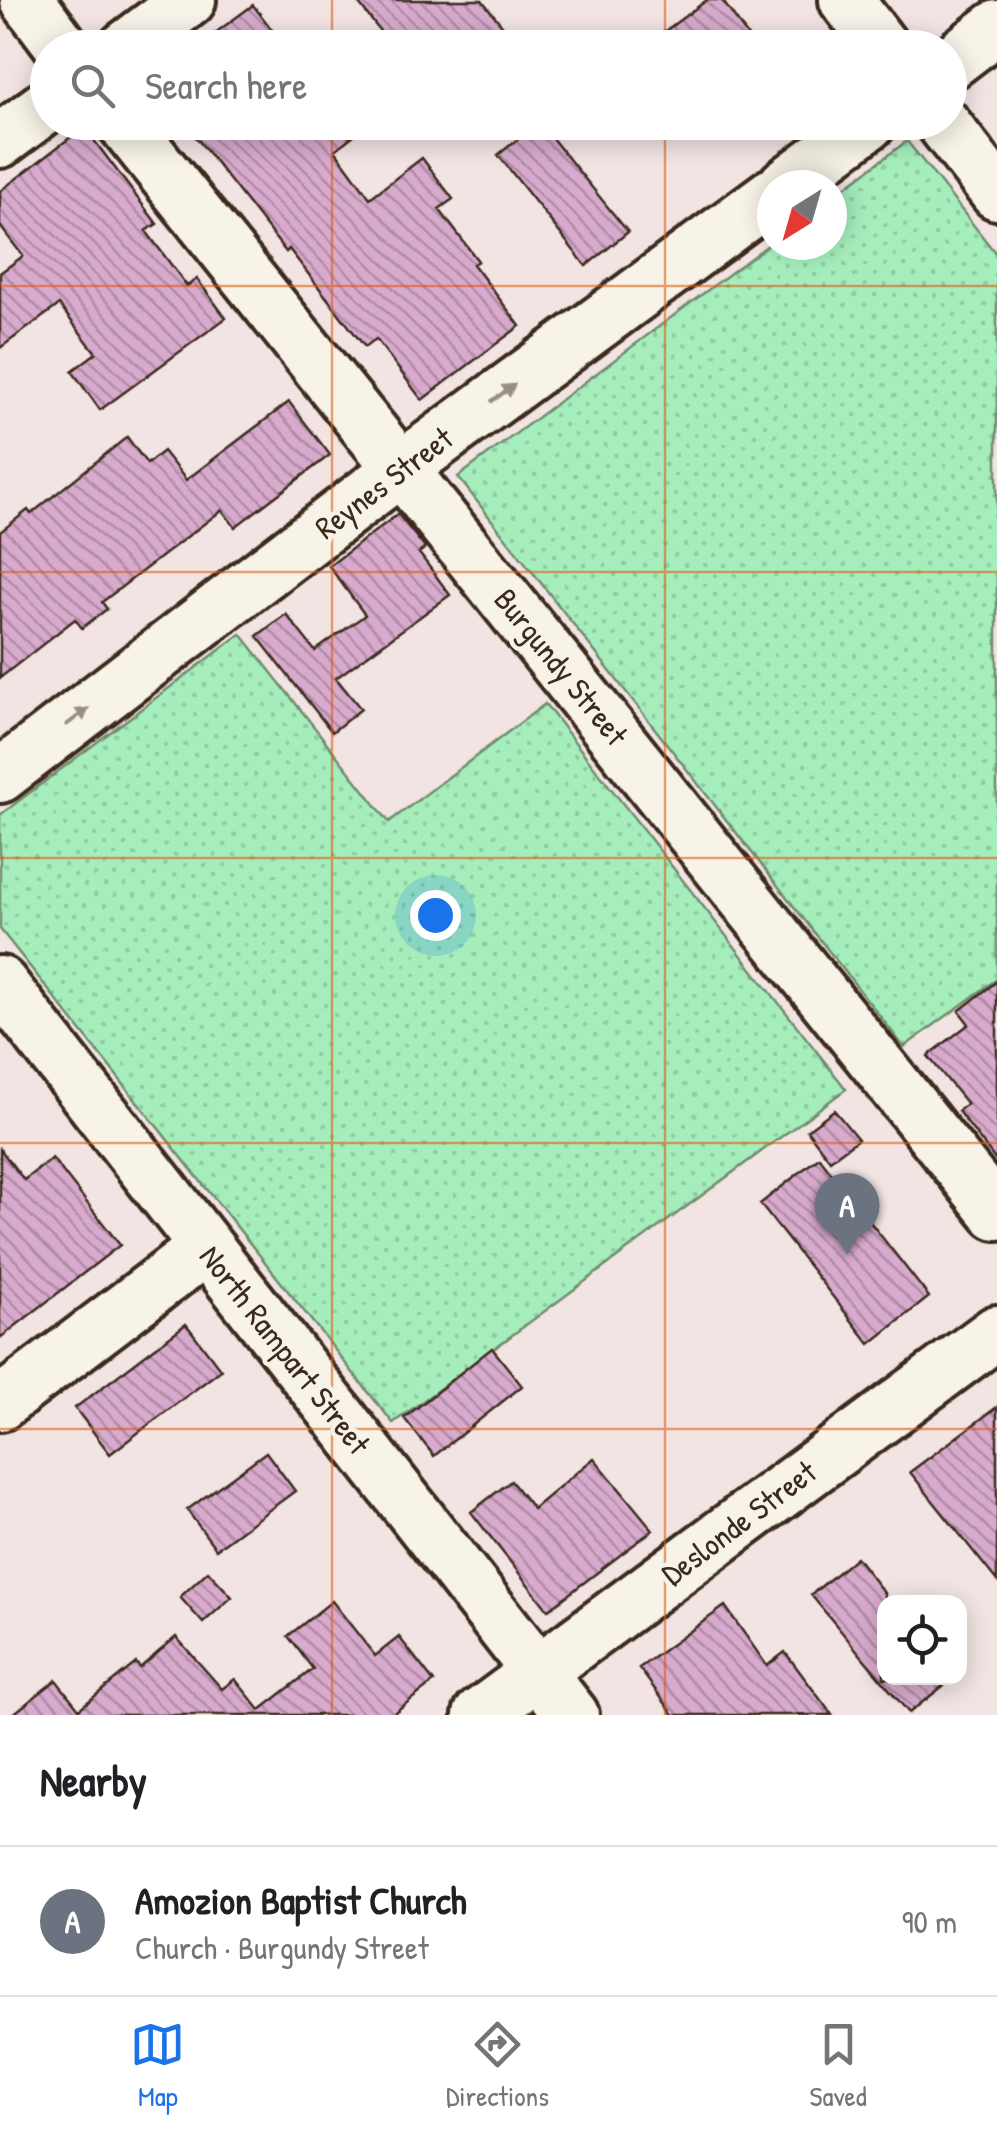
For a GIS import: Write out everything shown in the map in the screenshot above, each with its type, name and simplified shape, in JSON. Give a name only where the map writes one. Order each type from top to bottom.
[{"type":"street","points":[[27,0],[50,30]]},
{"type":"street","points":[[149,30],[189,0]]},
{"type":"street","points":[[846,0],[870,30]]},
{"type":"street","points":[[967,50],[997,27]]},
{"type":"street","points":[[0,140],[30,118]]},
{"type":"street","name":"Burgundy Street","points":[[138,140],[997,1213]]},
{"type":"street","points":[[805,170],[846,140]]},
{"type":"street","points":[[956,140],[997,193]]},
{"type":"street","name":"Reynes Street","points":[[0,776],[402,468],[757,205]]},
{"type":"street","name":"North Rampart Street","points":[[0,983],[572,1715]]},
{"type":"street","points":[[0,1404],[204,1248]]},
{"type":"street","name":"Deslonde Street","points":[[480,1715],[997,1332]]},
{"type":"green space","points":[[907,141],[997,255],[997,979],[904,1047],[458,477],[757,253],[757,260],[847,260],[847,186]]},
{"type":"green space","points":[[241,634],[389,822],[545,704],[846,1089],[393,1423],[0,929],[0,815]]},
{"type":"building","points":[[356,0],[482,0],[506,30],[379,30]]},
{"type":"building","points":[[707,0],[722,0],[743,30],[666,30]]},
{"type":"building","points":[[253,5],[272,30],[219,30]]},
{"type":"building","points":[[67,140],[94,140],[157,224],[146,231],[187,286],[197,279],[226,318],[100,410],[72,371],[96,353],[59,305],[0,348],[0,273],[23,256],[0,226],[0,191]]},
{"type":"building","points":[[198,140],[348,140],[335,150],[370,198],[422,158],[453,199],[439,209],[478,261],[473,264],[520,326],[422,400],[376,339],[365,347],[289,249],[286,252]]},
{"type":"building","points":[[517,140],[554,140],[628,232],[586,266],[498,155]]},
{"type":"building","points":[[289,402],[330,455],[235,527],[222,510],[102,602],[107,609],[82,628],[75,619],[0,678],[0,532],[28,510],[31,514],[127,437],[147,464],[163,451],[186,480]]},
{"type":"building","points":[[398,514],[425,548],[419,553],[450,595],[336,678],[361,709],[332,732],[257,636],[286,614],[315,651],[365,615],[329,566]]},
{"type":"building","points":[[997,981],[997,1162],[958,1111],[967,1104],[928,1056],[969,1024],[959,1011]]},
{"type":"building","points":[[834,1110],[858,1139],[830,1160],[807,1130]]},
{"type":"building","points":[[0,1149],[24,1180],[52,1158],[120,1245],[0,1338]]},
{"type":"building","points":[[819,1157],[929,1297],[870,1344],[760,1204]]},
{"type":"building","points":[[186,1324],[221,1370],[110,1454],[75,1408]]},
{"type":"building","points":[[492,1348],[522,1386],[434,1456],[404,1418]]},
{"type":"building","points":[[997,1407],[997,1581],[910,1472]]},
{"type":"building","points":[[266,1452],[295,1491],[216,1549],[187,1510]]},
{"type":"building","points":[[594,1458],[653,1530],[548,1610],[471,1512],[511,1481],[533,1509]]},
{"type":"building","points":[[856,1557],[884,1593],[877,1595],[877,1674],[811,1595]]},
{"type":"building","points":[[208,1571],[232,1597],[203,1623],[180,1597]]},
{"type":"building","points":[[332,1601],[375,1656],[399,1637],[434,1682],[391,1715],[12,1715],[56,1680],[79,1709],[136,1663],[140,1668],[176,1637],[222,1689],[235,1679],[260,1710],[313,1669],[288,1636]]},
{"type":"building","points":[[725,1606],[767,1666],[785,1652],[832,1715],[674,1715],[639,1668]]},
{"type":"building","points":[[886,1685],[944,1685],[909,1713]]},
{"type":"place","name":"Amozion Baptist Church","points":[[847,1255]]}]
